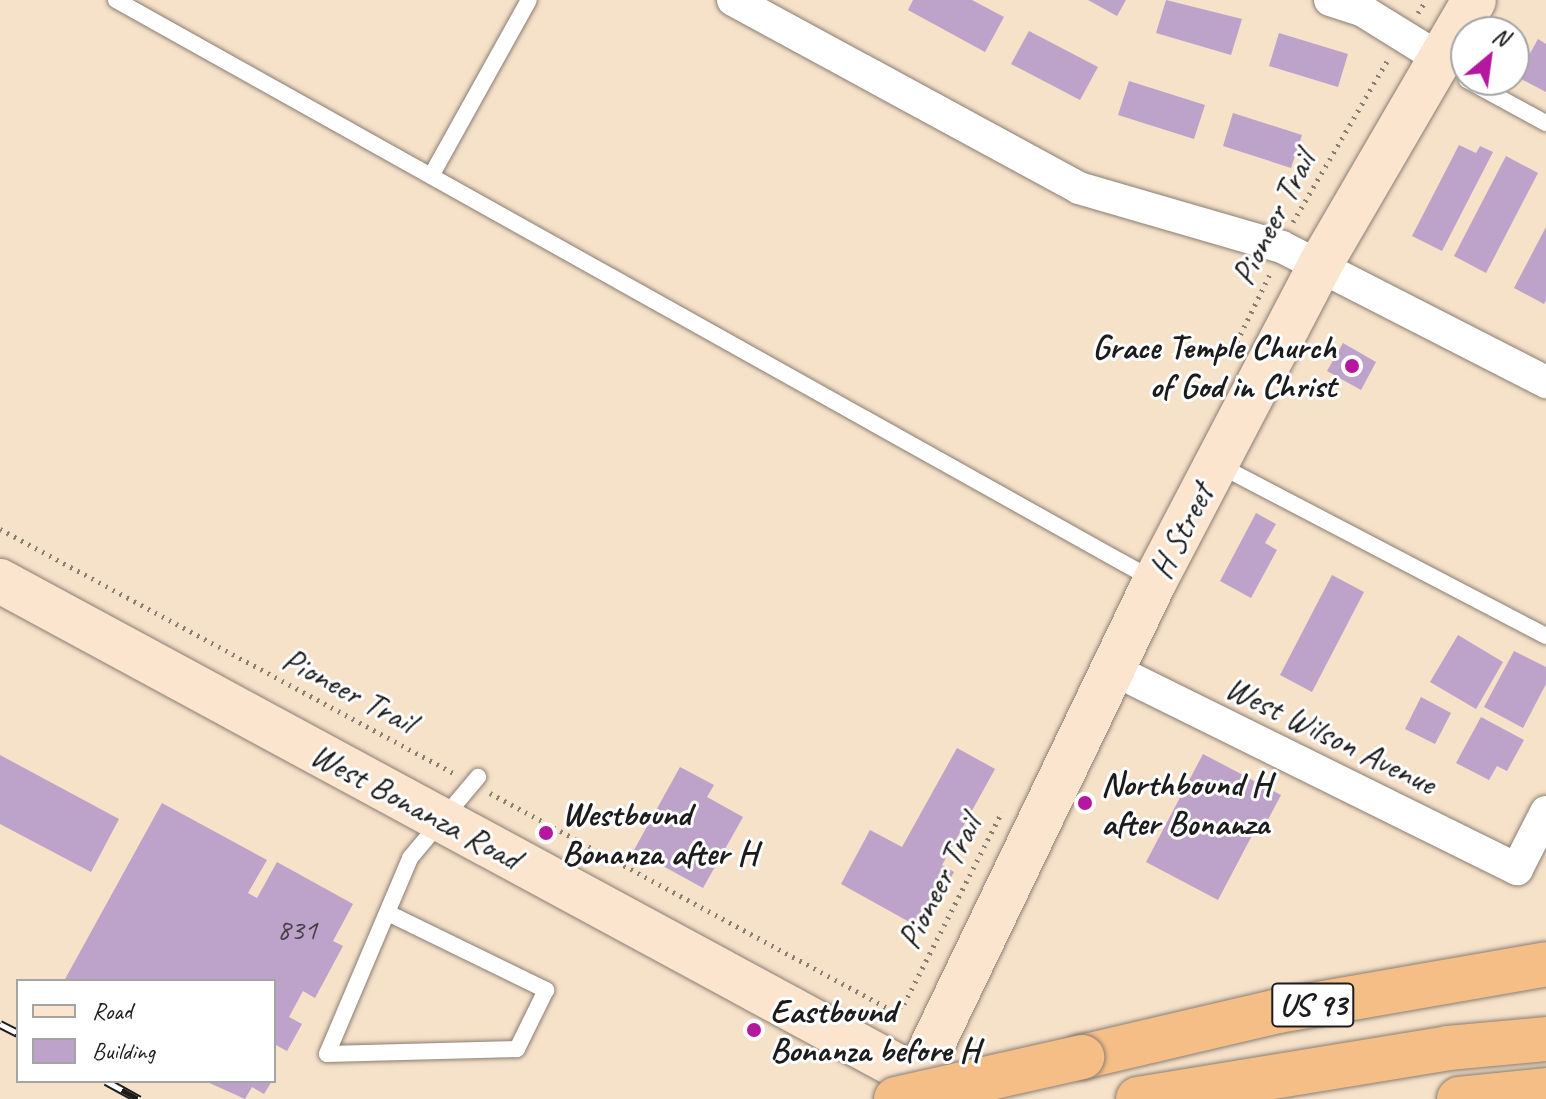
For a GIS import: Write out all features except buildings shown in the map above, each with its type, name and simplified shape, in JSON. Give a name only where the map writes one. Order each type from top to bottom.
[{"type":"highway","name":"US 93","points":[[906,1088],[1082,1057],[1278,1011],[1546,964]]},
{"type":"highway","points":[[1141,1098],[1448,1048],[1546,1039]]},
{"type":"highway","points":[[1459,1099],[1546,1090]]},
{"type":"street","points":[[733,0],[1079,188],[1282,247],[1546,382]]},
{"type":"street","points":[[1330,0],[1363,11],[1444,63]]},
{"type":"street","name":"H Street","points":[[906,1088],[1155,581],[1216,464],[1320,265],[1444,63],[1474,0]]},
{"type":"street","name":"West Bonanza Road","points":[[0,581],[441,820],[906,1088],[959,1099]]},
{"type":"street","name":"West Wilson Avenue","points":[[1112,669],[1517,869],[1546,812]]},
{"type":"lane","points":[[116,0],[1155,581]]},
{"type":"lane","points":[[431,176],[529,0]]},
{"type":"lane","points":[[1444,63],[1546,123]]},
{"type":"lane","points":[[1216,464],[1546,636]]},
{"type":"lane","points":[[390,914],[546,990],[517,1049],[327,1054],[390,914],[410,858],[475,780]]},
{"type":"path","name":"Pioneer Trail","points":[[1223,369],[1282,247],[1444,63],[1426,0]]},
{"type":"path","name":"Pioneer Trail","points":[[0,529],[475,780],[893,1011],[904,1004],[1006,805]]},
{"type":"railway","points":[[0,1024],[16,1032]]},
{"type":"railway","points":[[110,1083],[139,1099]]},
{"type":"place","name":"Grace Temple Church of God in Christ","points":[[1352,366]]},
{"type":"place","name":"Northbound H after Bonanza","points":[[1085,803]]},
{"type":"place","name":"Westbound Bonanza after H","points":[[546,833]]},
{"type":"place","name":"Eastbound Bonanza before H","points":[[754,1030]]}]
